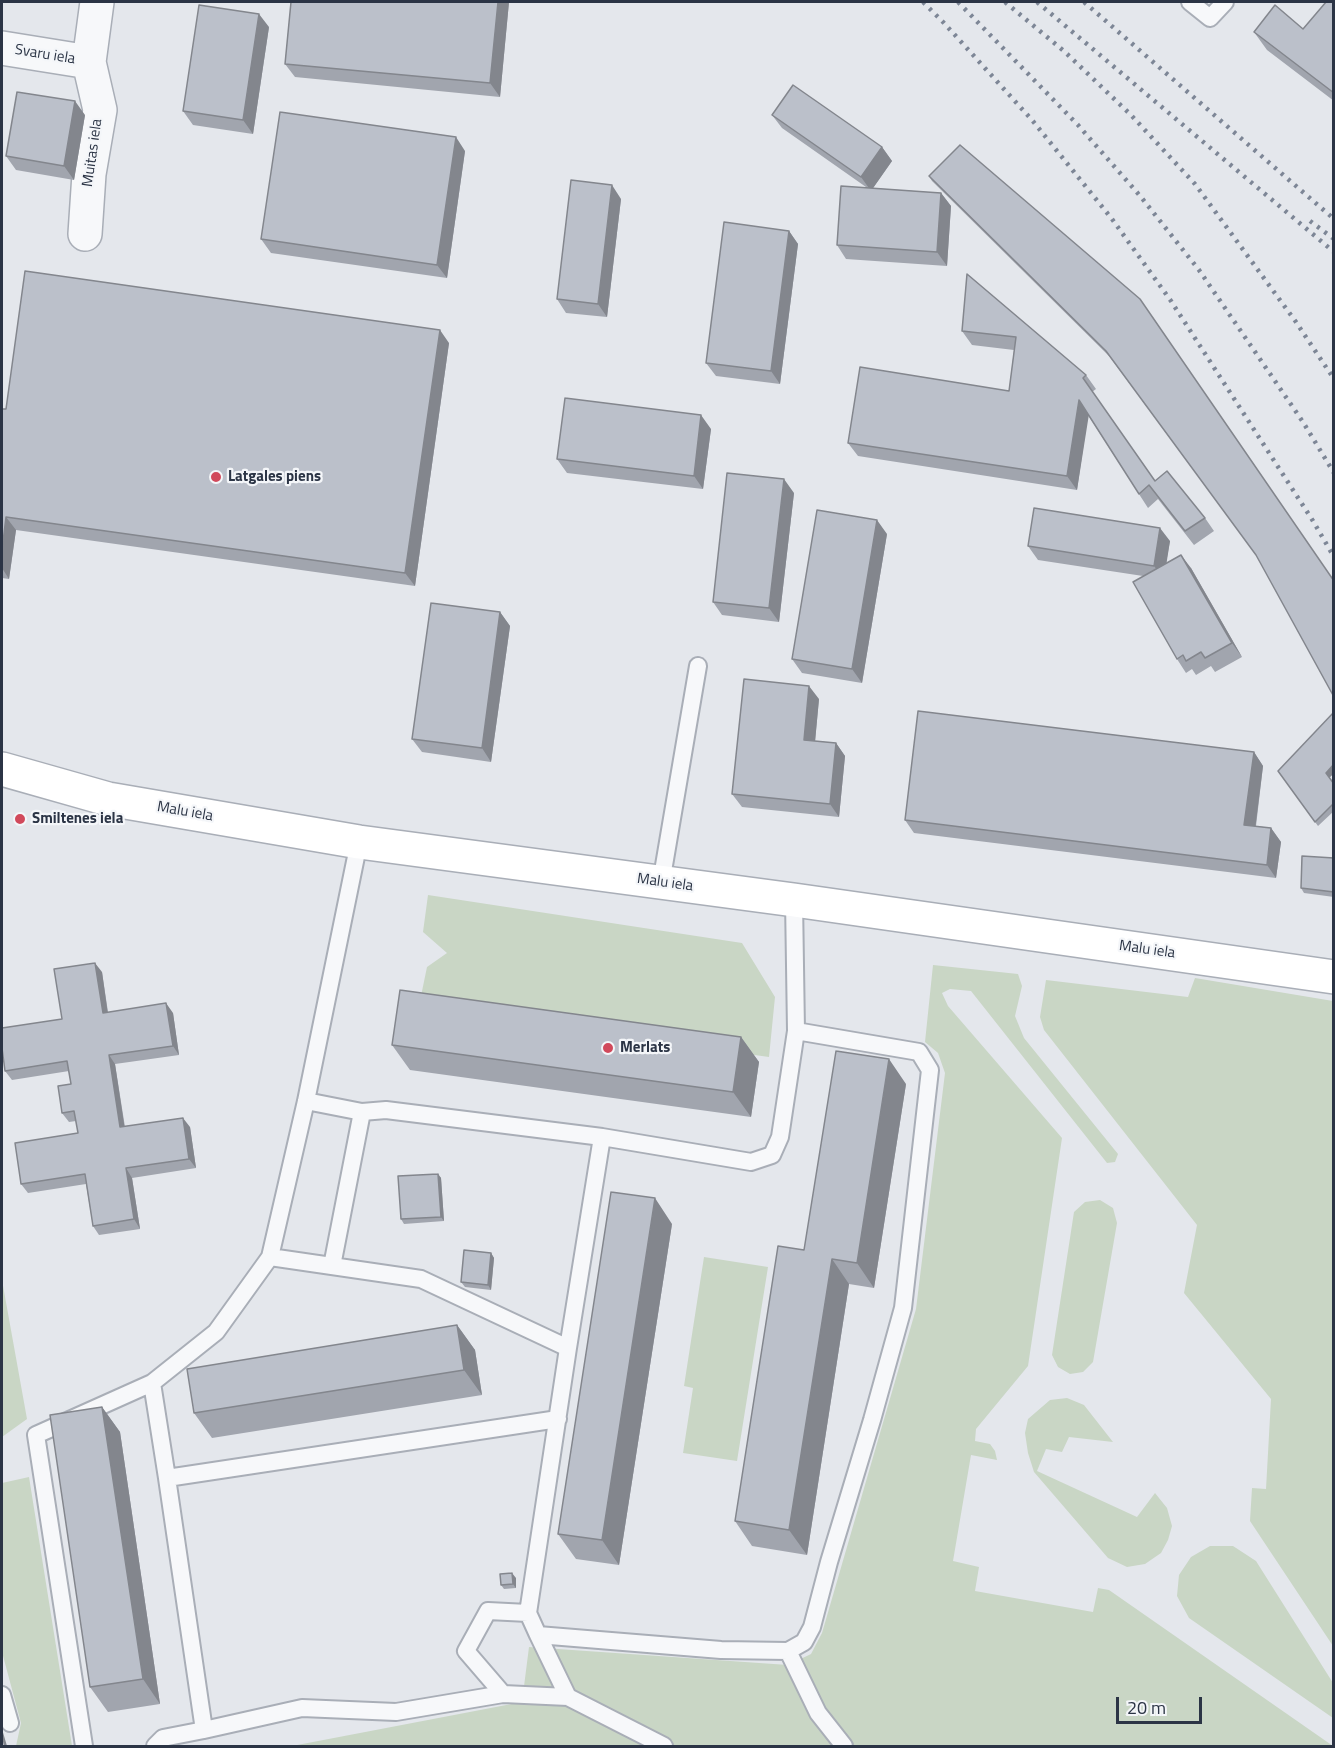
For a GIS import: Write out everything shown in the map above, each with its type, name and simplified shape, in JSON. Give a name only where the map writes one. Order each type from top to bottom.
[{"type":"street","name":"Muitas iela","points":[[85,234],[88,174],[100,110],[89,62],[97,2]]},
{"type":"street","name":"Svaru iela","points":[[2,48],[89,62]]},
{"type":"street","name":"Malu iela","points":[[2,769],[108,799],[359,842],[794,900],[1334,977]]},
{"type":"lane","points":[[1190,2],[1210,18],[1225,2]]},
{"type":"lane","points":[[662,883],[698,666]]},
{"type":"lane","points":[[84,1746],[36,1435],[152,1383],[216,1332],[270,1257],[306,1101],[359,842]]},
{"type":"lane","points":[[306,1101],[362,1112],[386,1110],[602,1137],[751,1162],[772,1155],[780,1137],[796,1031],[794,900]]},
{"type":"lane","points":[[538,1635],[722,1650],[788,1651],[804,1642],[812,1627],[903,1308],[930,1070],[919,1052],[796,1031]]},
{"type":"lane","points":[[332,1266],[362,1112]]},
{"type":"lane","points":[[568,1696],[528,1613],[602,1137]]},
{"type":"lane","points":[[270,1257],[421,1279],[568,1348]]},
{"type":"lane","points":[[152,1383],[204,1730]]},
{"type":"lane","points":[[167,1478],[558,1419]]},
{"type":"lane","points":[[503,1694],[466,1651],[488,1611],[528,1613]]},
{"type":"lane","points":[[788,1651],[818,1713],[844,1746]]},
{"type":"lane","points":[[155,1746],[164,1738],[302,1708],[396,1712],[503,1694],[568,1696],[664,1746]]},
{"type":"lane","points":[[2,1695],[10,1723]]},
{"type":"green space","points":[[428,895],[742,943],[775,997],[769,1057],[447,1012],[421,996],[427,967],[447,953],[423,932]]},
{"type":"green space","points":[[933,965],[1018,974],[1022,986],[1015,1016],[1024,1038],[1118,1154],[1115,1162],[1107,1163],[971,991],[950,989],[942,993],[948,1006],[1062,1138],[1028,1366],[976,1429],[975,1441],[990,1444],[997,1460],[971,1455],[953,1561],[979,1567],[975,1591],[1093,1612],[1098,1588],[1109,1590],[1333,1746],[292,1746],[522,1702],[529,1647],[788,1665],[811,1654],[822,1633],[916,1309],[945,1073],[938,1053],[925,1042]]},
{"type":"green space","points":[[1195,978],[1333,1001],[1333,1646],[1250,1521],[1252,1488],[1266,1489],[1271,1399],[1184,1293],[1197,1225],[1044,1030],[1040,1017],[1046,980],[1188,997]]},
{"type":"green space","points":[[1100,1200],[1113,1208],[1117,1223],[1093,1362],[1083,1372],[1070,1374],[1058,1367],[1052,1355],[1074,1212],[1085,1202]]},
{"type":"green space","points":[[704,1257],[768,1267],[737,1461],[683,1453],[693,1388],[684,1386]]},
{"type":"green space","points":[[2,1280],[27,1419],[2,1437]]},
{"type":"green space","points":[[1067,1398],[1084,1405],[1113,1442],[1069,1437],[1062,1452],[1046,1449],[1037,1471],[1137,1517],[1155,1493],[1167,1508],[1172,1526],[1161,1553],[1145,1564],[1127,1567],[1108,1558],[1034,1472],[1025,1433],[1028,1419],[1050,1400]]},
{"type":"green space","points":[[29,1477],[72,1746],[16,1746],[21,1723],[2,1652],[2,1483]]},
{"type":"green space","points":[[1210,1546],[1233,1546],[1256,1561],[1333,1683],[1333,1718],[1189,1618],[1177,1596],[1179,1575],[1191,1557]]},
{"type":"building","points":[[291,2],[498,2],[490,83],[285,64]]},
{"type":"building","points":[[1326,2],[1334,2],[1334,93],[1254,32],[1275,5],[1303,29]]},
{"type":"building","points":[[199,5],[259,14],[243,120],[183,111]]},
{"type":"building","points":[[793,85],[882,147],[861,177],[772,115]]},
{"type":"building","points":[[17,92],[75,101],[64,166],[6,156]]},
{"type":"building","points":[[280,112],[456,137],[437,265],[261,239]]},
{"type":"building","points":[[960,145],[1140,299],[1334,581],[1334,697],[1256,555],[1106,351],[929,176]]},
{"type":"building","points":[[571,180],[612,185],[598,304],[557,299]]},
{"type":"building","points":[[841,186],[941,193],[937,252],[837,245]]},
{"type":"building","points":[[724,222],[789,231],[771,371],[706,363]]},
{"type":"building","name":"Latgales piens","points":[[25,271],[440,330],[405,573],[6,517],[2,550],[2,409],[6,409]]},
{"type":"building","points":[[967,274],[1086,375],[1083,378],[1155,481],[1167,471],[1205,518],[1185,531],[1149,485],[1139,494],[1079,400],[1067,476],[848,443],[860,367],[1009,391],[1016,337],[962,331]]},
{"type":"building","points":[[565,398],[701,415],[694,476],[557,459]]},
{"type":"building","points":[[727,473],[784,479],[769,608],[713,602]]},
{"type":"building","points":[[1034,508],[1160,528],[1154,566],[1028,546]]},
{"type":"building","points":[[817,510],[877,520],[852,669],[792,659]]},
{"type":"building","points":[[1181,555],[1232,643],[1205,658],[1201,652],[1186,661],[1183,655],[1177,659],[1133,582]]},
{"type":"building","points":[[431,603],[500,612],[482,748],[412,739]]},
{"type":"building","points":[[744,679],[809,686],[804,740],[836,743],[830,804],[732,794]]},
{"type":"building","points":[[918,711],[1254,752],[1244,825],[1271,828],[1267,865],[905,820]]},
{"type":"building","points":[[1334,712],[1334,764],[1326,773],[1334,784],[1334,803],[1315,822],[1278,771]]},
{"type":"building","points":[[1302,856],[1334,858],[1334,892],[1301,888]]},
{"type":"building","points":[[95,963],[103,1013],[166,1003],[173,1046],[109,1055],[120,1127],[183,1118],[189,1159],[126,1168],[134,1219],[93,1226],[85,1174],[21,1184],[15,1143],[78,1133],[74,1111],[62,1113],[58,1086],[71,1084],[67,1061],[5,1071],[2,1028],[62,1019],[54,969]]},
{"type":"building","points":[[400,990],[741,1037],[733,1092],[392,1045]]},
{"type":"building","points":[[836,1051],[889,1059],[857,1263],[832,1259],[789,1530],[735,1521],[778,1246],[804,1250]]},
{"type":"building","points":[[438,1174],[441,1217],[401,1219],[398,1176]]},
{"type":"building","points":[[611,1192],[655,1198],[602,1540],[558,1534]]},
{"type":"building","points":[[464,1250],[491,1253],[488,1285],[461,1282]]},
{"type":"building","points":[[457,1325],[464,1370],[194,1413],[187,1369]]},
{"type":"building","points":[[102,1407],[143,1679],[90,1687],[50,1415]]},
{"type":"building","points":[[512,1573],[513,1584],[501,1585],[500,1574]]},
{"type":"railway","points":[[923,2],[1032,120],[1112,219],[1171,301],[1334,557]]},
{"type":"railway","points":[[958,2],[1078,125],[1141,197],[1199,270],[1303,422],[1334,473]]},
{"type":"railway","points":[[1005,2],[1065,52],[1131,115],[1195,184],[1296,322],[1334,379]]},
{"type":"railway","points":[[1037,2],[1334,252]]},
{"type":"railway","points":[[1084,2],[1334,219]]},
{"type":"railway","points":[[1310,221],[1334,239]]},
{"type":"place","name":"Latgales piens","points":[[216,477]]},
{"type":"place","name":"Smiltenes iela","points":[[20,819]]},
{"type":"place","name":"Merlats","points":[[608,1048]]}]
